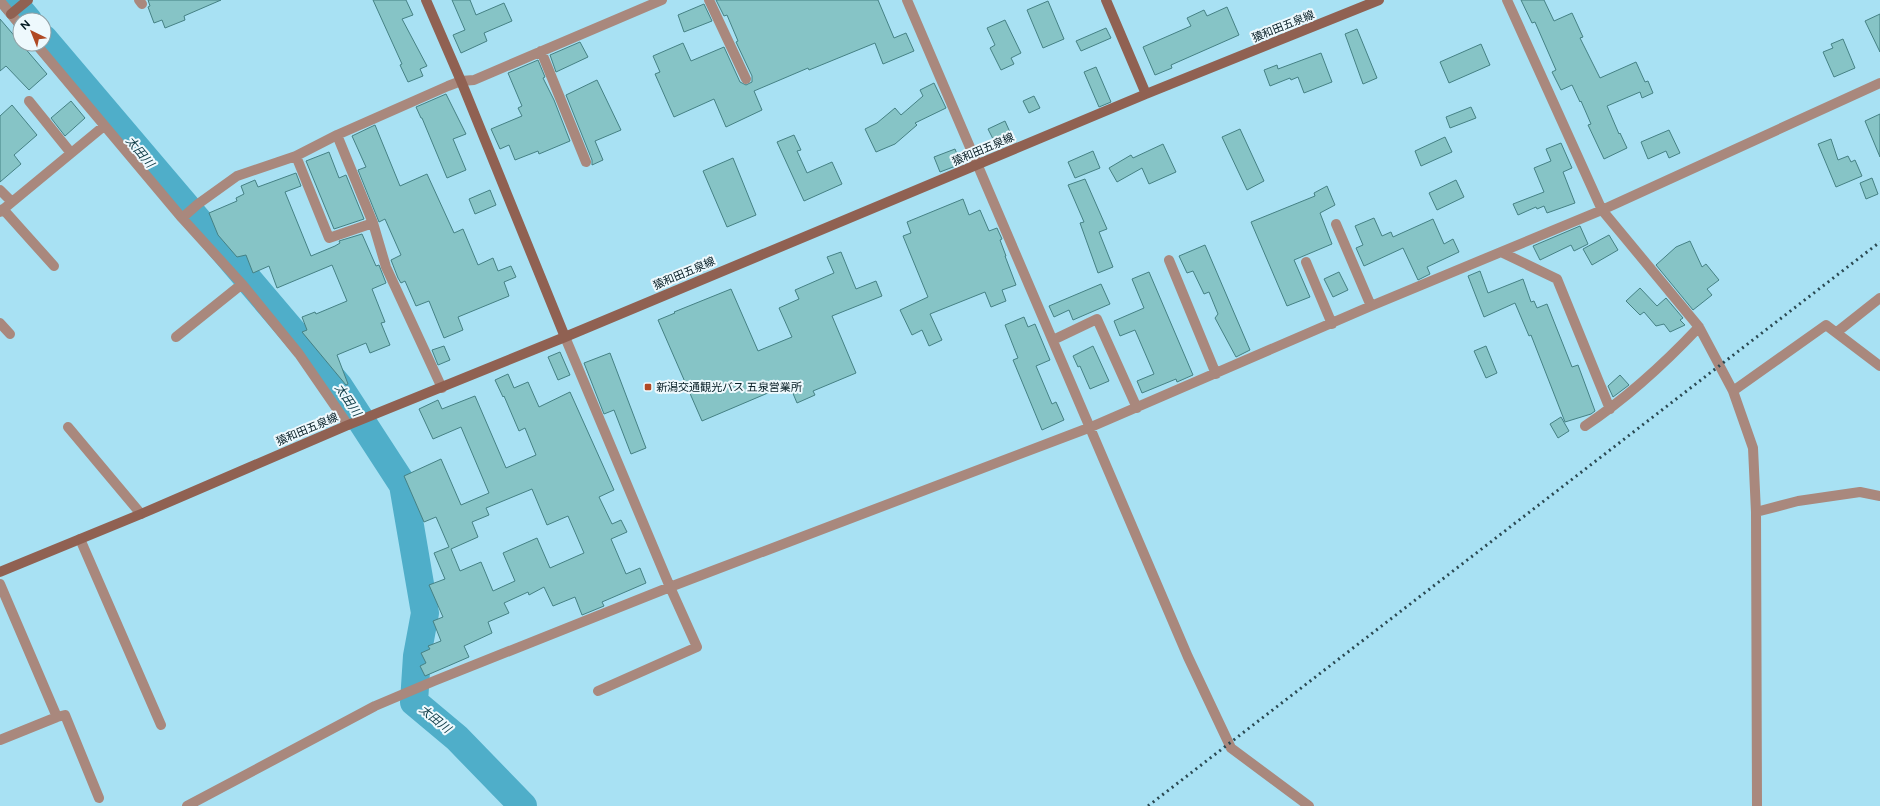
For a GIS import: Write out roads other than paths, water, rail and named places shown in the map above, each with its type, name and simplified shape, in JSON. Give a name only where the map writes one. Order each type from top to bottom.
[{"type":"main road","points":[[426,0],[462,81],[565,337]]},
{"type":"main road","points":[[1106,0],[1146,94]]},
{"type":"main road","name":"猿和田五泉線","points":[[0,572],[141,514],[369,416],[442,388],[1146,94],[1379,0]]},
{"type":"main road","points":[[13,12],[26,2]]},
{"type":"street","points":[[182,218],[198,204],[237,176],[296,156],[337,135],[462,81],[474,80],[662,0]]},
{"type":"street","points":[[709,0],[746,79]]},
{"type":"street","points":[[907,0],[1052,340],[1091,427],[1188,657],[1231,748],[1310,806]]},
{"type":"street","points":[[1507,0],[1602,210],[1699,327],[1734,391],[1753,448],[1756,512],[1757,806]]},
{"type":"street","points":[[0,1],[12,13]]},
{"type":"street","points":[[541,51],[586,162]]},
{"type":"street","points":[[43,52],[182,218],[242,284],[299,354],[348,425]]},
{"type":"street","points":[[188,806],[375,706],[670,587],[1091,427],[1137,408],[1371,306],[1602,210],[1880,83]]},
{"type":"street","points":[[28,101],[72,153]]},
{"type":"street","points":[[54,266],[2,211],[104,126]]},
{"type":"street","points":[[337,135],[373,223],[386,267],[442,388]]},
{"type":"street","points":[[296,156],[329,238],[373,223]]},
{"type":"street","points":[[0,190],[12,202]]},
{"type":"street","points":[[1336,224],[1371,306]]},
{"type":"street","points":[[1501,252],[1556,279],[1610,409]]},
{"type":"street","points":[[1169,260],[1216,374]]},
{"type":"street","points":[[1306,262],[1332,324]]},
{"type":"street","points":[[176,337],[242,284]]},
{"type":"street","points":[[1836,332],[1880,298]]},
{"type":"street","points":[[1052,340],[1097,319],[1137,408]]},
{"type":"street","points":[[0,322],[10,334]]},
{"type":"street","points":[[1734,391],[1826,325],[1880,366]]},
{"type":"street","points":[[1585,426],[1610,409],[1680,347],[1699,327]]},
{"type":"street","points":[[565,337],[670,587],[697,647],[598,692]]},
{"type":"street","points":[[68,427],[141,514]]},
{"type":"street","points":[[1756,512],[1798,502],[1860,492],[1880,496]]},
{"type":"street","points":[[80,539],[162,725]]},
{"type":"street","points":[[0,584],[57,717]]},
{"type":"street","points":[[0,740],[65,715],[99,798]]},
{"type":"waterway","name":"太田川","points":[[11,0],[21,12]]},
{"type":"waterway","name":"太田川","points":[[52,48],[338,385],[403,485],[425,613],[417,656],[414,702],[457,738],[523,806]]},
{"type":"railway","points":[[1148,806],[1880,242]]},
{"type":"place","name":"新潟交通観光バス 五泉営業所","points":[[648,387]]}]
